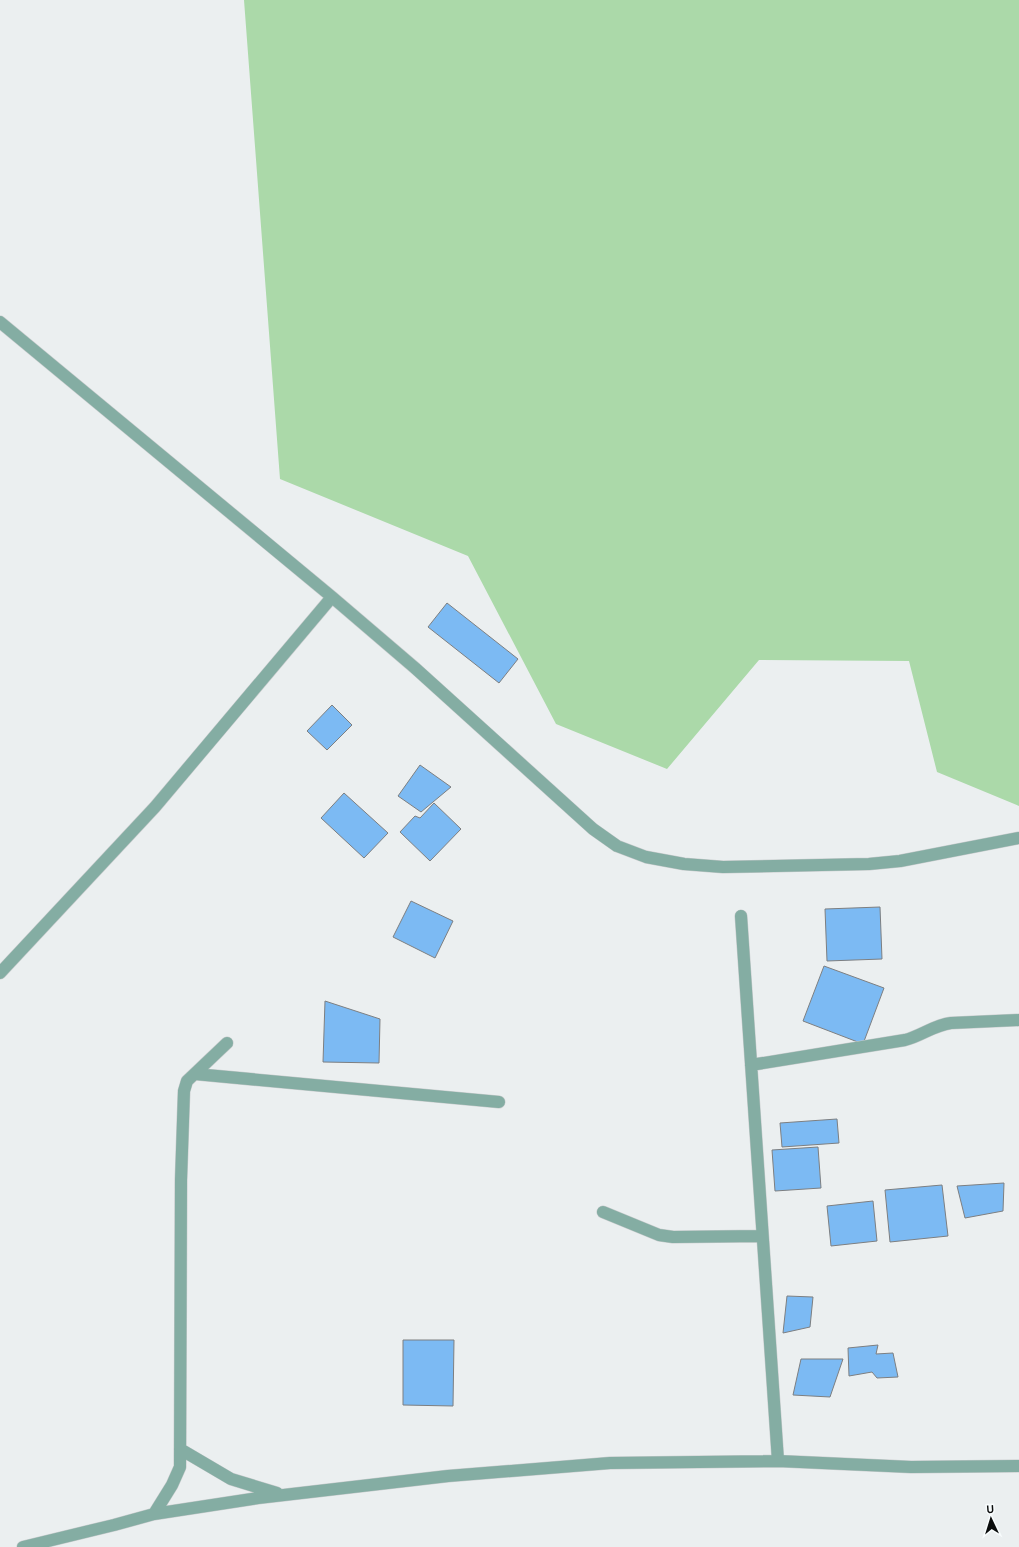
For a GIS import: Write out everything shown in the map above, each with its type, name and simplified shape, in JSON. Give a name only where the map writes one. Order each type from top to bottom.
[{"type":"street","points":[[0,322],[332,597],[415,668],[593,829],[617,846],[646,857],[684,864],[723,868],[869,864],[907,860],[1019,838]]},
{"type":"street","points":[[0,973],[155,807],[332,597]]},
{"type":"street","points":[[741,916],[778,1461]]},
{"type":"street","points":[[751,1065],[905,1040],[913,1038],[934,1027],[946,1023],[1019,1020]]},
{"type":"street","points":[[154,1514],[179,1470],[180,1303],[184,1091],[187,1081],[227,1043]]},
{"type":"street","points":[[195,1074],[499,1102]]},
{"type":"street","points":[[603,1212],[659,1235],[673,1237],[762,1236]]},
{"type":"street","points":[[180,1449],[231,1479],[282,1495]]},
{"type":"street","points":[[23,1547],[154,1514],[282,1495],[448,1476],[610,1463],[778,1461],[911,1467],[1019,1466]]},
{"type":"green space","points":[[244,0],[1019,0],[1019,806],[937,772],[909,661],[759,660],[667,769],[556,724],[468,556],[280,479]]},
{"type":"building","points":[[447,603],[518,659],[499,683],[428,627]]},
{"type":"building","points":[[332,705],[352,725],[327,750],[307,731]]},
{"type":"building","points":[[420,765],[451,787],[421,812],[398,796]]},
{"type":"building","points":[[344,793],[388,833],[364,858],[321,818]]},
{"type":"building","points":[[434,803],[461,829],[430,861],[400,832],[415,816],[420,818]]},
{"type":"building","points":[[411,901],[453,921],[435,958],[393,937]]},
{"type":"building","points":[[880,907],[882,959],[827,961],[825,909]]},
{"type":"building","points":[[824,966],[884,988],[863,1044],[803,1021]]},
{"type":"building","points":[[325,1001],[380,1019],[379,1063],[323,1062]]},
{"type":"building","points":[[837,1119],[839,1143],[782,1147],[780,1123]]},
{"type":"building","points":[[818,1147],[821,1188],[775,1191],[772,1150]]},
{"type":"building","points":[[1004,1183],[1003,1211],[965,1218],[957,1186]]},
{"type":"building","points":[[942,1185],[948,1236],[890,1242],[885,1190]]},
{"type":"building","points":[[873,1201],[877,1241],[831,1246],[827,1206]]},
{"type":"building","points":[[787,1296],[813,1297],[810,1327],[783,1333]]},
{"type":"building","points":[[403,1340],[454,1340],[453,1406],[403,1405]]},
{"type":"building","points":[[878,1345],[876,1354],[893,1353],[898,1377],[877,1378],[872,1372],[849,1376],[848,1348]]},
{"type":"building","points":[[801,1359],[843,1359],[830,1397],[793,1395]]}]
